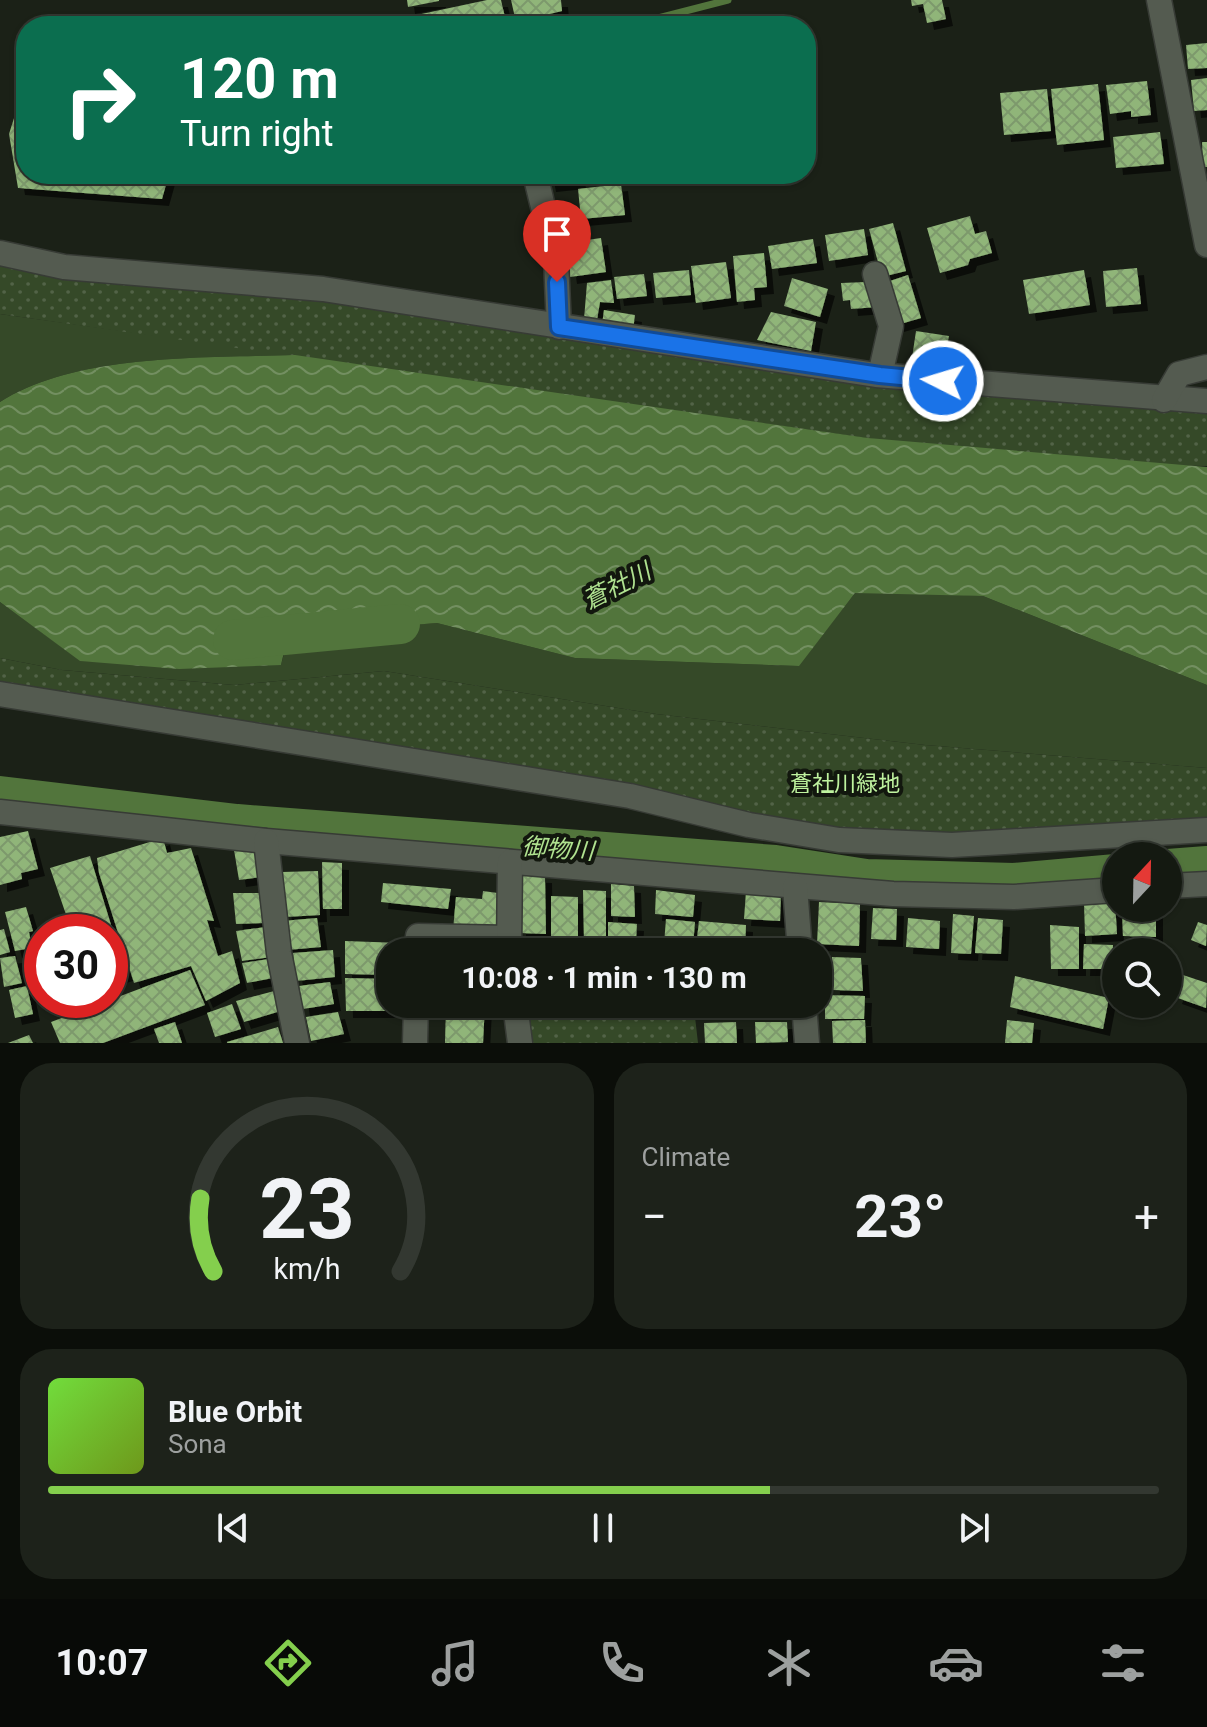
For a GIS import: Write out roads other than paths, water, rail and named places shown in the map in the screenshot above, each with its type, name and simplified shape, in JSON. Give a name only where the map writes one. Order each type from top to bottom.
[{"type":"street","points":[[1159,0],[1207,243]]},
{"type":"street","points":[[537,184],[556,260],[559,327]]},
{"type":"street","points":[[0,253],[64,267],[323,289],[880,375],[1164,400],[1207,401]]},
{"type":"street","points":[[875,274],[891,326],[880,375]]},
{"type":"street","points":[[1164,400],[1179,374],[1207,367]]},
{"type":"street","points":[[0,694],[630,796],[749,825],[839,840],[952,845],[1207,830]]},
{"type":"street","points":[[0,812],[266,841],[795,887],[1014,897],[1102,891]]},
{"type":"street","points":[[266,841],[279,953],[297,1043]]},
{"type":"street","points":[[509,938],[510,862]]},
{"type":"street","points":[[1182,885],[1207,884]]},
{"type":"street","points":[[795,887],[799,938]]},
{"type":"street","points":[[418,938],[438,938]]},
{"type":"street","points":[[415,1043],[416,1018]]},
{"type":"street","points":[[517,1018],[520,1043]]},
{"type":"street","points":[[805,1018],[807,1043]]},
{"type":"water","points":[[295,355],[868,438],[1207,467],[1207,685],[983,596],[855,593],[799,666],[575,658],[437,623],[288,635],[281,665],[179,669],[80,661],[0,602],[0,402],[31,386],[103,366],[182,358]]},
{"type":"waterway","points":[[666,16],[728,0]]},
{"type":"waterway","name":"蒼社川","points":[[233,640],[400,624]]},
{"type":"waterway","name":"御物川","points":[[0,796],[237,824],[775,865],[866,879],[1014,883],[1102,875]]},
{"type":"waterway","name":"御物川","points":[[1182,868],[1207,866]]},
{"type":"park label","name":"蒼社川緑地","points":[[845,783]]}]
